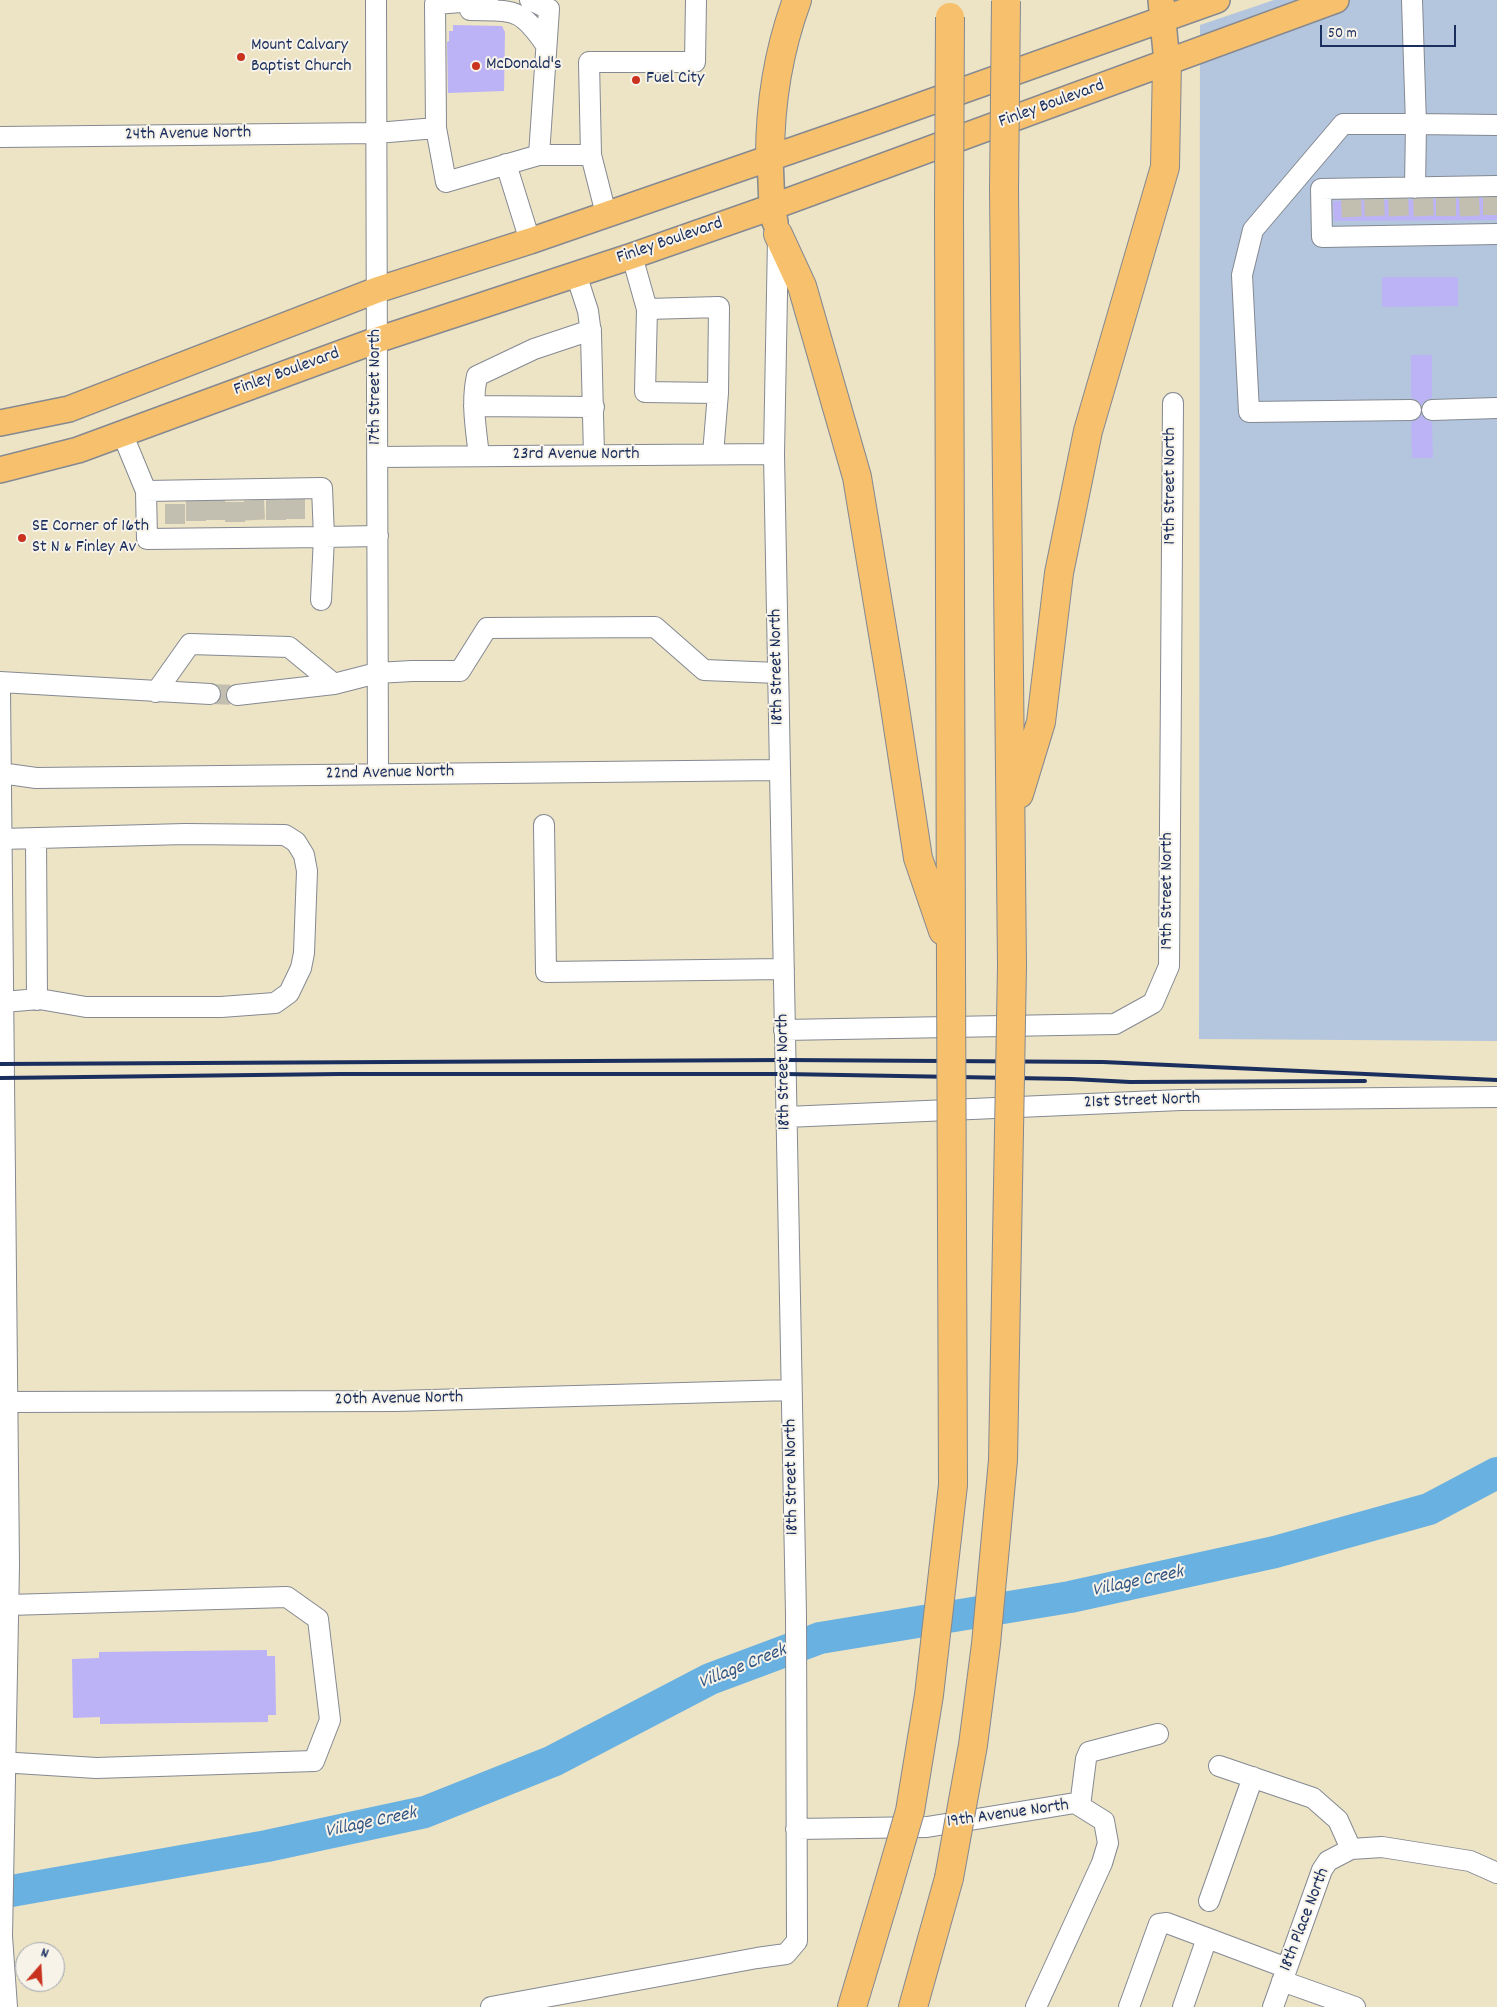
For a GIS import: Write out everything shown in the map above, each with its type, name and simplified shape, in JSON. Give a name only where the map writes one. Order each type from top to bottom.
[{"type":"highway","points":[[770,157],[770,119],[774,87],[786,30],[797,0]]},
{"type":"highway","points":[[913,2007],[949,1878],[973,1745],[986,1644],[1003,1460],[1012,966],[1004,190],[1006,0]]},
{"type":"highway","points":[[852,2007],[910,1810],[929,1695],[953,1485],[950,960],[949,8]]},
{"type":"highway","points":[[1011,820],[1041,722],[1059,573],[1088,431],[1165,167],[1167,63]]},
{"type":"highway","points":[[778,234],[802,286],[856,477],[892,688],[918,858],[950,960]]},
{"type":"main road","points":[[0,424],[69,409],[377,290],[530,241],[770,157],[877,122],[1162,10],[1217,0]]},
{"type":"main road","name":"Finley Boulevard","points":[[0,470],[78,450],[377,340],[632,256],[772,207],[1336,0]]},
{"type":"main road","points":[[1162,10],[1167,63]]},
{"type":"main road","name":"18th Street North","points":[[770,157],[772,207],[778,234]]},
{"type":"street","name":"17th Street North","points":[[376,0],[378,774]]},
{"type":"street","points":[[488,0],[435,2],[436,118],[446,182],[539,155],[591,155]]},
{"type":"street","points":[[530,0],[548,9],[539,155]]},
{"type":"street","points":[[606,214],[591,155],[589,62],[695,62],[696,0]]},
{"type":"street","points":[[1411,191],[1416,124],[1412,0]]},
{"type":"street","points":[[436,118],[443,86],[443,32],[447,20],[454,12],[467,10],[516,13],[532,26],[546,45]]},
{"type":"street","name":"24th Avenue North","points":[[0,137],[377,133],[436,118]]},
{"type":"street","points":[[1411,410],[1249,412],[1242,275],[1253,230],[1342,124],[1497,125]]},
{"type":"street","points":[[506,164],[530,241]]},
{"type":"street","points":[[1494,189],[1374,192],[1321,189],[1322,237],[1352,229],[1470,227],[1495,229]]},
{"type":"street","name":"18th Street North","points":[[491,2007],[786,1954],[797,1941],[796,1614],[774,454],[778,234]]},
{"type":"street","points":[[632,256],[647,309],[645,392],[718,393]]},
{"type":"street","points":[[576,274],[588,310],[591,330],[594,456]]},
{"type":"street","points":[[647,309],[718,307],[718,393],[712,454]]},
{"type":"street","points":[[479,456],[474,406],[474,390],[477,376],[534,350],[591,330]]},
{"type":"street","name":"19th Street North","points":[[784,1030],[1115,1024],[1153,1003],[1169,966],[1173,403]]},
{"type":"street","points":[[474,406],[594,407]]},
{"type":"street","points":[[1432,410],[1497,408]]},
{"type":"street","points":[[122,434],[146,491],[147,539],[174,531],[285,529],[324,537],[378,536]]},
{"type":"street","name":"23rd Avenue North","points":[[378,457],[774,454]]},
{"type":"street","points":[[146,491],[175,496],[245,495],[285,494],[322,488],[324,537],[321,600]]},
{"type":"street","points":[[237,695],[334,684],[378,674],[460,670],[487,628],[655,627],[704,670],[778,673]]},
{"type":"street","points":[[156,692],[190,644],[289,647],[334,684]]},
{"type":"street","points":[[0,682],[210,694]]},
{"type":"street","points":[[0,692],[8,1605],[3,1762],[2,1936],[7,2007]]},
{"type":"street","name":"22nd Avenue North","points":[[0,773],[36,778],[780,770]]},
{"type":"street","points":[[544,825],[546,972],[784,969]]},
{"type":"street","points":[[1,839],[185,834],[285,836],[296,842],[304,855],[307,871],[304,953],[301,968],[289,993],[275,1003],[221,1008],[86,1007],[37,1000],[3,1002]]},
{"type":"street","points":[[36,838],[37,1000]]},
{"type":"street","name":"21st Street North","points":[[786,1117],[1181,1100],[1497,1097]]},
{"type":"street","name":"20th Avenue North","points":[[7,1402],[396,1401],[791,1390]]},
{"type":"street","points":[[3,1762],[96,1768],[314,1761],[330,1720],[318,1619],[287,1597],[8,1605]]},
{"type":"street","points":[[1080,1806],[1086,1759],[1089,1752],[1158,1734]]},
{"type":"street","points":[[1219,1766],[1313,1798],[1338,1820],[1351,1849],[1382,1848],[1470,1861],[1497,1873]]},
{"type":"street","points":[[1208,1900],[1253,1777]]},
{"type":"street","name":"19th Avenue North","points":[[796,1829],[927,1827],[1075,1803],[1104,1821],[1108,1843],[1102,1863],[1036,2007]]},
{"type":"street","name":"18th Place North","points":[[1273,2007],[1322,1870],[1328,1861],[1351,1849]]},
{"type":"street","points":[[1129,2007],[1159,1924],[1167,1922],[1207,1938],[1355,2007]]},
{"type":"street","points":[[1183,2007],[1207,1938]]},
{"type":"shaded area","points":[[1274,0],[1497,0],[1497,1041],[1199,1039],[1200,25]]},
{"type":"building","name":"McDonald's","points":[[453,25],[502,26],[505,32],[504,91],[448,93],[447,42],[449,41],[449,31],[453,31]]},
{"type":"building","points":[[1497,198],[1497,220],[1334,221],[1333,201]]},
{"type":"building","points":[[1382,277],[1458,277],[1458,306],[1382,307]]},
{"type":"building","points":[[1411,355],[1432,355],[1432,398],[1426,400],[1421,405],[1417,400],[1411,398]]},
{"type":"building","points":[[1422,415],[1426,420],[1432,422],[1433,458],[1412,458],[1411,422],[1417,420]]},
{"type":"building","points":[[267,1650],[267,1656],[275,1656],[276,1715],[268,1715],[268,1722],[100,1724],[100,1717],[73,1718],[72,1659],[99,1658],[99,1652]]},
{"type":"waterway","name":"Village Creek","points":[[0,1893],[267,1846],[425,1812],[553,1761],[710,1679],[820,1638],[1070,1597],[1275,1552],[1429,1509],[1497,1473]]},
{"type":"tunnel","points":[[1493,195],[1493,220]]},
{"type":"tunnel","points":[[1374,196],[1375,221]]},
{"type":"tunnel","points":[[1398,196],[1399,221]]},
{"type":"tunnel","points":[[1423,196],[1424,221]]},
{"type":"tunnel","points":[[1446,196],[1446,221]]},
{"type":"tunnel","points":[[1469,196],[1470,220]]},
{"type":"tunnel","points":[[1351,197],[1352,221]]},
{"type":"tunnel","points":[[295,499],[295,520]]},
{"type":"tunnel","points":[[215,500],[215,522]]},
{"type":"tunnel","points":[[254,500],[255,520]]},
{"type":"tunnel","points":[[276,500],[276,521]]},
{"type":"tunnel","points":[[175,501],[175,524]]},
{"type":"tunnel","points":[[196,501],[196,523]]},
{"type":"tunnel","points":[[235,501],[235,522]]},
{"type":"tunnel","points":[[210,694],[237,695]]},
{"type":"railway","points":[[0,1064],[785,1060],[1103,1062],[1497,1080]]},
{"type":"railway","points":[[0,1078],[340,1074],[785,1074],[1072,1079],[1130,1082],[1365,1081]]},
{"type":"place","name":"Mount Calvary Baptist Church","points":[[241,57]]},
{"type":"place","name":"McDonald's","points":[[476,66]]},
{"type":"place","name":"Fuel City","points":[[636,80]]},
{"type":"place","name":"SE Corner of 16th St N & Finley Av","points":[[22,538]]}]
